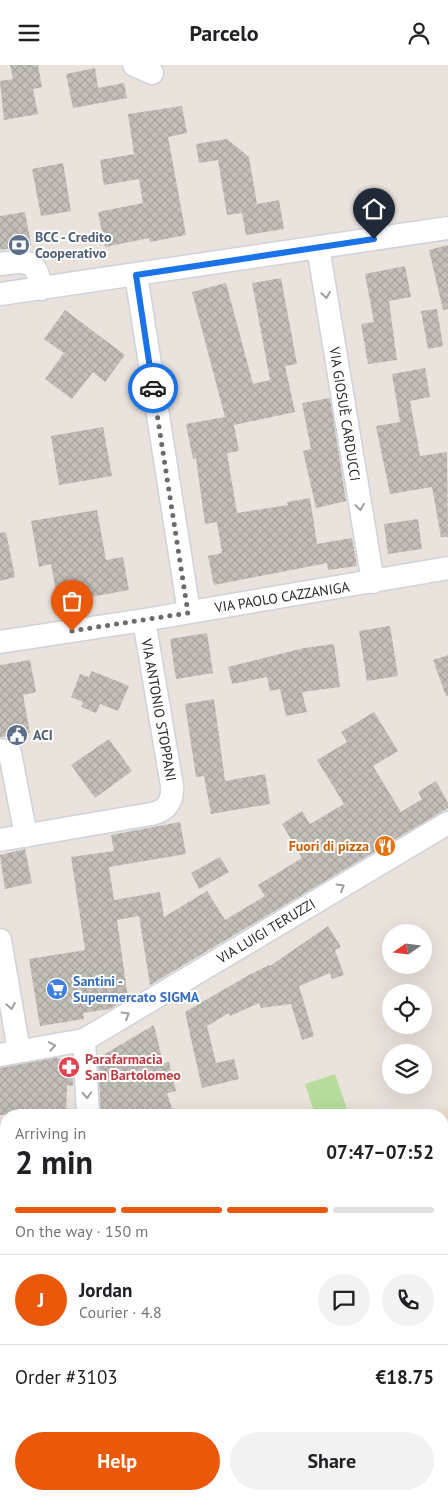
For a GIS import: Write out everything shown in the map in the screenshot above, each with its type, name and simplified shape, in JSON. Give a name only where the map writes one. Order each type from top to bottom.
[{"type":"street","points":[[0,294],[448,228]]},
{"type":"street","name":"VIA GIOSUÈ CARDUCCI","points":[[318,247],[373,582]]},
{"type":"street","points":[[0,264],[23,261],[32,264],[39,274],[41,289]]},
{"type":"street","points":[[136,275],[188,613]]},
{"type":"street","name":"VIA PAOLO CAZZANIGA","points":[[0,642],[447,571]]},
{"type":"street","name":"VIA ANTONIO STOPPANI","points":[[0,840],[151,815],[166,808],[171,800],[172,785],[144,620]]},
{"type":"street","points":[[0,750],[10,753],[26,836]]},
{"type":"street","name":"VIA LUIGI TERUZZI","points":[[84,1040],[448,823]]},
{"type":"street","points":[[0,941],[10,1053],[84,1040],[88,1109]]},
{"type":"green space","points":[[335,1074],[347,1109],[313,1109],[305,1084]]},
{"type":"building","points":[[10,65],[38,65],[42,87],[33,89],[38,114],[4,120],[0,81],[13,79]]},
{"type":"building","points":[[95,68],[98,88],[124,83],[127,98],[73,108],[66,74]]},
{"type":"building","points":[[182,106],[187,133],[168,137],[186,235],[150,242],[149,238],[105,247],[98,212],[143,203],[139,179],[104,185],[100,160],[134,154],[128,114]]},
{"type":"building","points":[[227,139],[249,157],[257,204],[279,200],[284,229],[246,235],[242,213],[227,215],[218,160],[199,163],[196,144]]},
{"type":"building","points":[[63,163],[71,211],[41,216],[32,169]]},
{"type":"building","points":[[25,212],[31,245],[0,250],[0,216]]},
{"type":"building","points":[[448,245],[448,309],[443,310],[429,250]]},
{"type":"building","points":[[405,266],[411,297],[389,301],[397,360],[368,364],[361,324],[374,322],[365,274]]},
{"type":"building","points":[[281,278],[297,364],[285,366],[295,412],[234,425],[239,451],[227,453],[237,513],[288,505],[287,502],[310,498],[317,544],[352,538],[357,566],[328,570],[327,563],[214,585],[208,556],[222,553],[217,522],[205,524],[196,458],[193,459],[186,424],[225,417],[192,292],[226,283],[253,384],[270,380],[252,283]]},
{"type":"building","points":[[437,309],[443,346],[428,349],[421,311]]},
{"type":"building","points":[[65,310],[125,355],[105,382],[93,372],[72,399],[45,379],[64,353],[44,339]]},
{"type":"building","points":[[425,368],[430,397],[410,401],[420,456],[447,452],[448,537],[441,537],[432,487],[390,494],[376,426],[400,422],[392,374]]},
{"type":"building","points":[[330,398],[346,501],[316,508],[303,451],[311,449],[302,403]]},
{"type":"building","points":[[103,427],[112,476],[59,485],[51,436]]},
{"type":"building","points":[[97,510],[106,560],[123,557],[129,590],[58,603],[51,564],[39,567],[31,521]]},
{"type":"building","points":[[418,519],[422,549],[388,554],[384,524]]},
{"type":"building","points":[[6,532],[15,577],[0,581],[0,533]]},
{"type":"building","points":[[390,626],[398,676],[367,681],[359,631]]},
{"type":"building","points":[[207,633],[213,673],[176,679],[170,639]]},
{"type":"building","points":[[334,644],[340,687],[302,692],[307,712],[286,716],[280,689],[270,691],[267,677],[232,684],[228,667],[304,648]]},
{"type":"building","points":[[448,655],[448,696],[446,696],[433,660]]},
{"type":"building","points":[[30,660],[36,692],[23,695],[30,733],[0,737],[0,665]]},
{"type":"building","points":[[92,671],[129,686],[118,711],[100,704],[96,713],[81,707],[83,702],[71,697],[80,674],[89,677]]},
{"type":"building","points":[[214,699],[225,781],[265,774],[270,804],[211,814],[204,776],[196,777],[185,704]]},
{"type":"building","points":[[374,712],[398,751],[373,766],[401,812],[422,799],[418,792],[436,781],[448,803],[448,808],[150,985],[139,916],[117,920],[128,998],[110,1009],[83,1013],[84,1019],[40,1026],[29,959],[85,950],[71,857],[114,851],[111,835],[180,822],[186,854],[109,867],[114,900],[160,892],[164,917],[207,891],[225,920],[265,896],[258,885],[302,858],[282,824],[302,811],[310,824],[344,804],[317,760],[347,742],[341,732]]},
{"type":"building","points":[[109,739],[132,771],[95,798],[71,765]]},
{"type":"building","points":[[25,849],[32,883],[5,889],[0,855]]},
{"type":"building","points":[[220,857],[229,872],[199,889],[191,873]]},
{"type":"building","points":[[328,926],[341,947],[335,950],[344,975],[332,979],[330,973],[299,986],[314,1036],[302,1040],[291,1004],[261,1008],[259,1003],[230,1016],[229,1013],[207,1026],[216,1063],[234,1059],[239,1079],[202,1088],[185,1012],[249,975],[270,966]]},
{"type":"building","points":[[154,1025],[163,1063],[169,1062],[176,1091],[167,1093],[172,1109],[101,1109],[98,1058]]},
{"type":"building","points":[[55,1058],[72,1059],[73,1086],[67,1085],[66,1109],[0,1109],[0,1068]]},
{"type":"way so far","points":[[72,631],[188,613],[153,388]]},
{"type":"place","name":"BCC - Credito Cooperativo","points":[[19,245]]},
{"type":"place","name":"ACI","points":[[17,735]]},
{"type":"place","name":"Fuori di pizza","points":[[385,846]]},
{"type":"place","name":"Santini - Supermercato SIGMA","points":[[57,989]]},
{"type":"place","name":"Parafarmacia San Bartolomeo","points":[[69,1067]]},
{"type":"route","points":[[153,388],[136,275],[374,239]]}]
